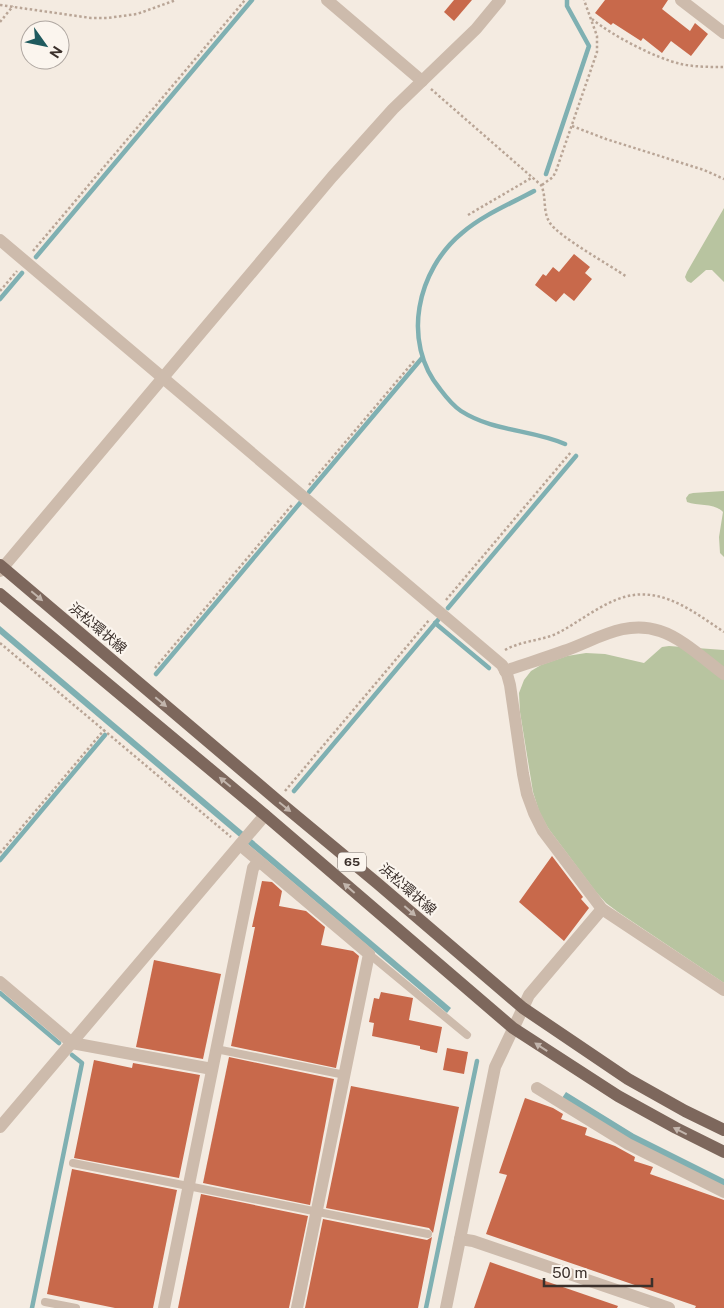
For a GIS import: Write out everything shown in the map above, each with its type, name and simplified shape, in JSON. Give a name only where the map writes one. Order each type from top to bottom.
[{"type":"main road","name":"浜松環状線","points":[[1,568],[523,1008],[628,1079],[684,1111],[724,1130]]},
{"type":"main road","name":"65","points":[[0,594],[265,815],[514,1028],[618,1096],[724,1152]]},
{"type":"street","points":[[327,0],[422,81]]},
{"type":"street","points":[[1,568],[332,177],[393,109],[476,30],[500,0]]},
{"type":"street","points":[[681,0],[724,33]]},
{"type":"street","points":[[0,240],[494,657],[505,671],[510,685],[527,794],[534,813],[547,837],[602,909],[724,990]]},
{"type":"street","points":[[505,671],[617,630],[631,627],[661,631],[674,638],[724,674]]},
{"type":"street","points":[[0,1127],[265,815]]},
{"type":"street","points":[[241,844],[369,954],[297,1308]]},
{"type":"street","points":[[164,1308],[252,868],[259,861]]},
{"type":"street","points":[[446,1308],[495,1067],[529,995],[602,909]]},
{"type":"street","points":[[0,982],[72,1043],[212,1069]]},
{"type":"street","points":[[536,1088],[628,1144],[724,1192]]},
{"type":"street","points":[[460,1239],[473,1241],[669,1308]]},
{"type":"lane","points":[[369,954],[466,1035]]},
{"type":"lane","points":[[216,1049],[345,1075]]},
{"type":"lane","points":[[73,1163],[428,1234]]},
{"type":"lane","points":[[45,1302],[76,1308]]},
{"type":"path","points":[[0,5],[91,18],[107,18],[137,14],[176,0]]},
{"type":"path","points":[[0,291],[245,0]]},
{"type":"path","points":[[541,185],[548,182],[556,171],[595,60],[598,44],[597,36],[584,0]]},
{"type":"path","points":[[0,22],[13,6]]},
{"type":"path","points":[[591,18],[616,35],[666,59],[692,66],[724,67]]},
{"type":"path","points":[[422,81],[541,185],[546,214],[555,230],[627,276]]},
{"type":"path","points":[[572,126],[606,139],[704,170],[724,179]]},
{"type":"path","points":[[468,215],[533,177]]},
{"type":"path","points":[[155,668],[414,361]]},
{"type":"path","points":[[277,800],[570,452]]},
{"type":"path","points":[[0,643],[241,844]]},
{"type":"path","points":[[0,853],[104,730]]},
{"type":"green space","points":[[724,208],[724,282],[712,270],[706,270],[691,283],[685,277],[687,272]]},
{"type":"green space","points":[[724,491],[724,557],[720,553],[719,537],[723,512],[716,507],[687,502],[686,498],[689,494],[693,493]]},
{"type":"green space","points":[[662,647],[724,650],[724,983],[606,903],[548,828],[539,811],[533,792],[520,712],[519,693],[524,680],[531,671],[541,665],[567,656],[586,653],[605,654],[644,663]]},
{"type":"water","points":[[0,626],[451,1008],[447,1013],[0,634]]},
{"type":"water","points":[[566,1092],[634,1134],[724,1179],[724,1187],[631,1140],[562,1098]]},
{"type":"building","points":[[454,0],[472,0],[454,21],[444,12]]},
{"type":"building","points":[[605,0],[668,0],[662,9],[690,31],[695,23],[708,34],[691,56],[671,41],[662,53],[643,38],[641,41],[613,23],[611,25],[595,13]]},
{"type":"building","points":[[574,254],[590,267],[585,273],[592,279],[574,301],[564,293],[556,302],[535,285],[543,274],[546,276],[553,267],[559,272]]},
{"type":"building","points":[[552,856],[589,908],[564,941],[519,902]]},
{"type":"building","points":[[262,881],[272,882],[282,891],[279,906],[306,911],[325,927],[321,945],[353,951],[359,956],[336,1068],[231,1046],[255,927],[252,927]]},
{"type":"building","points":[[154,960],[221,974],[203,1059],[136,1047]]},
{"type":"building","points":[[381,992],[413,998],[409,1020],[442,1027],[437,1053],[420,1049],[420,1046],[372,1036],[374,1023],[369,1022],[374,998],[379,999]]},
{"type":"building","points":[[447,1048],[468,1052],[464,1074],[443,1070]]},
{"type":"building","points":[[229,1057],[334,1079],[310,1205],[203,1183]]},
{"type":"building","points":[[94,1060],[132,1068],[133,1063],[200,1075],[179,1178],[74,1158]]},
{"type":"building","points":[[351,1086],[459,1107],[433,1233],[429,1228],[326,1208]]},
{"type":"building","points":[[525,1098],[553,1108],[563,1114],[561,1119],[587,1128],[585,1135],[615,1146],[635,1157],[634,1161],[653,1167],[650,1174],[724,1200],[724,1308],[695,1308],[696,1306],[486,1234],[507,1175],[499,1173]]},
{"type":"building","points":[[72,1169],[177,1190],[153,1308],[115,1308],[47,1294]]},
{"type":"building","points":[[201,1194],[308,1216],[289,1308],[178,1308]]},
{"type":"building","points":[[323,1219],[427,1240],[432,1237],[418,1308],[305,1308]]},
{"type":"building","points":[[490,1262],[618,1306],[617,1308],[474,1308]]},
{"type":"waterway","points":[[36,257],[252,0]]},
{"type":"waterway","points":[[546,174],[589,46],[567,6],[567,0]]},
{"type":"waterway","points":[[534,191],[479,221],[462,233],[447,248],[434,266],[425,286],[420,307],[418,329],[421,350],[428,370],[440,389],[458,409],[486,423],[539,435],[565,444]]},
{"type":"waterway","points":[[0,299],[22,273]]},
{"type":"waterway","points":[[309,492],[422,358]]},
{"type":"waterway","points":[[448,608],[576,456]]},
{"type":"waterway","points":[[156,674],[300,503]]},
{"type":"waterway","points":[[294,791],[438,620]]},
{"type":"waterway","points":[[435,623],[489,668]]},
{"type":"waterway","points":[[0,860],[105,735]]},
{"type":"waterway","points":[[0,993],[59,1043]]},
{"type":"waterway","points":[[32,1308],[82,1063],[72,1055]]},
{"type":"waterway","points":[[426,1308],[477,1061]]}]
